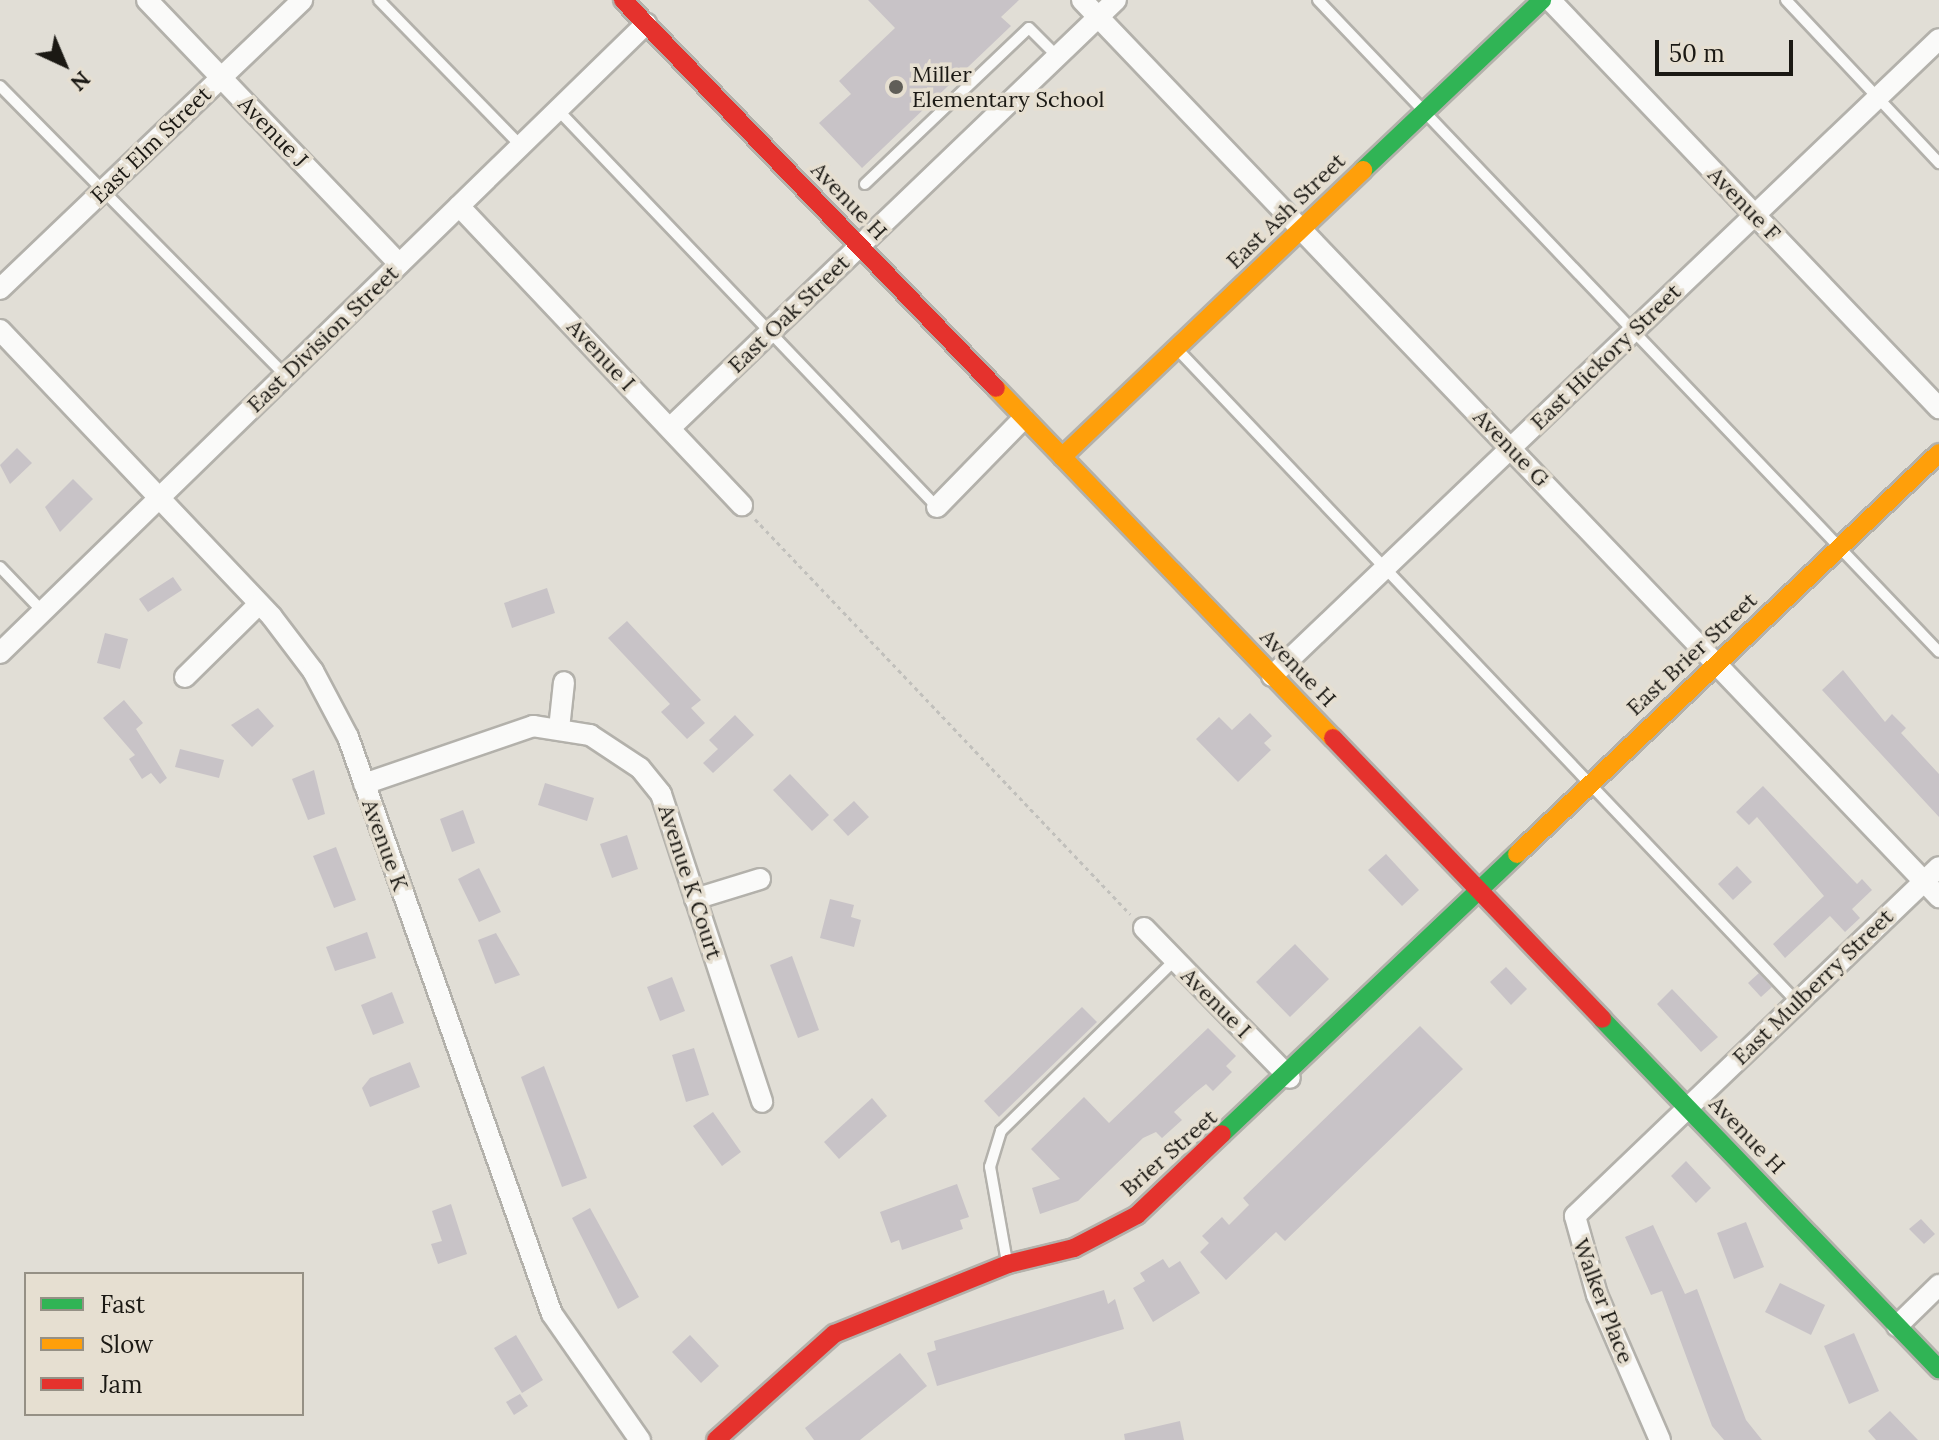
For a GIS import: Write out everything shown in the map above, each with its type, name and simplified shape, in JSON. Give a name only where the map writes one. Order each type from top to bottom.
[{"type":"street","name":"Avenue J","points":[[147,0],[399,264]]},
{"type":"street","name":"East Elm Street","points":[[0,289],[302,0]]},
{"type":"street","name":"Avenue H","points":[[623,0],[1939,1369]]},
{"type":"street","name":"Avenue G","points":[[1082,0],[1717,664],[1932,874],[1939,897]]},
{"type":"street","name":"East Oak Street","points":[[670,428],[1116,0]]},
{"type":"street","name":"East Ash Street","points":[[1062,457],[1542,0]]},
{"type":"street","name":"Avenue F","points":[[1550,0],[1939,408]]},
{"type":"street","name":"East Division Street","points":[[0,653],[646,24]]},
{"type":"street","name":"East Hickory Street","points":[[1272,676],[1939,39]]},
{"type":"street","name":"Avenue I","points":[[459,206],[742,505]]},
{"type":"street","name":"Avenue K","points":[[0,330],[259,604],[313,671],[364,784],[552,1314],[640,1440]]},
{"type":"street","points":[[937,507],[1024,418]]},
{"type":"street","name":"East Brier Street","points":[[1480,892],[1939,453]]},
{"type":"street","points":[[185,677],[259,604]]},
{"type":"street","points":[[559,729],[564,682]]},
{"type":"street","name":"Avenue K Court","points":[[364,784],[499,735],[559,729],[590,735],[640,768],[661,794],[762,1102]]},
{"type":"street","name":"East Mulberry Street","points":[[1687,1107],[1932,874]]},
{"type":"street","points":[[695,899],[760,879]]},
{"type":"street","name":"Brier Street","points":[[716,1440],[834,1334],[1008,1264],[1074,1248],[1137,1215],[1290,1078],[1480,892]]},
{"type":"street","name":"Avenue I","points":[[1144,928],[1290,1078]]},
{"type":"street","name":"Walker Place","points":[[1660,1440],[1597,1295],[1575,1216],[1687,1107]]},
{"type":"street","points":[[1897,1326],[1939,1285]]},
{"type":"lane","points":[[379,0],[521,146]]},
{"type":"lane","points":[[1318,0],[1939,652]]},
{"type":"lane","points":[[1786,0],[1939,163]]},
{"type":"lane","points":[[865,184],[1029,28],[1058,57]]},
{"type":"lane","points":[[0,86],[285,375]]},
{"type":"lane","points":[[558,110],[773,330],[937,507]]},
{"type":"lane","points":[[1177,348],[1382,571],[1797,1002]]},
{"type":"lane","points":[[0,567],[43,612]]},
{"type":"lane","points":[[1008,1264],[990,1167],[1001,1131],[1174,961]]},
{"type":"path","points":[[742,505],[1144,928]]},
{"type":"building","name":"Miller Elementary School","points":[[868,0],[1019,0],[1001,17],[1011,26],[862,168],[819,123],[851,94],[839,81],[895,28]]},
{"type":"building","points":[[17,448],[32,463],[10,484],[0,465]]},
{"type":"building","points":[[73,479],[93,499],[60,532],[45,507]]},
{"type":"building","points":[[173,577],[182,590],[148,612],[139,599]]},
{"type":"building","points":[[547,588],[555,613],[512,628],[504,603]]},
{"type":"building","points":[[627,621],[701,700],[691,708],[705,723],[687,739],[661,712],[670,704],[608,638]]},
{"type":"building","points":[[105,633],[128,639],[120,669],[97,663]]},
{"type":"building","points":[[1843,670],[1885,722],[1892,714],[1906,728],[1901,733],[1939,774],[1939,817],[1822,690]]},
{"type":"building","points":[[124,700],[143,723],[136,729],[167,778],[160,784],[151,773],[142,779],[129,759],[135,755],[103,718]]},
{"type":"building","points":[[258,708],[274,726],[252,747],[231,725]]},
{"type":"building","points":[[1250,713],[1272,736],[1264,743],[1271,750],[1238,782],[1196,739],[1219,717],[1232,730]]},
{"type":"building","points":[[735,715],[754,735],[713,773],[703,763],[718,749],[709,740]]},
{"type":"building","points":[[180,749],[224,760],[219,778],[175,767]]},
{"type":"building","points":[[314,770],[325,814],[308,820],[292,779]]},
{"type":"building","points":[[790,774],[829,815],[812,831],[773,790]]},
{"type":"building","points":[[545,783],[594,798],[587,821],[538,805]]},
{"type":"building","points":[[1763,786],[1857,884],[1862,879],[1872,890],[1852,909],[1860,918],[1845,932],[1830,916],[1785,958],[1773,944],[1824,896],[1757,817],[1749,825],[1736,812]]},
{"type":"building","points":[[854,801],[869,817],[848,836],[833,820]]},
{"type":"building","points":[[463,810],[475,843],[452,852],[440,819]]},
{"type":"building","points":[[627,835],[638,869],[612,878],[600,844]]},
{"type":"building","points":[[336,847],[356,900],[334,908],[313,856]]},
{"type":"building","points":[[1386,854],[1419,890],[1402,906],[1368,870]]},
{"type":"building","points":[[1737,866],[1752,882],[1733,900],[1718,884]]},
{"type":"building","points":[[479,868],[501,912],[479,922],[458,879]]},
{"type":"building","points":[[830,899],[854,905],[851,917],[861,920],[854,947],[820,938]]},
{"type":"building","points":[[367,932],[376,958],[335,971],[326,947]]},
{"type":"building","points":[[496,933],[520,975],[495,984],[478,940]]},
{"type":"building","points":[[1295,944],[1329,979],[1290,1017],[1256,982]]},
{"type":"building","points":[[792,956],[819,1030],[798,1038],[770,965]]},
{"type":"building","points":[[1506,967],[1527,989],[1511,1005],[1490,982]]},
{"type":"building","points":[[1759,973],[1772,987],[1761,997],[1748,983]]},
{"type":"building","points":[[672,977],[685,1011],[660,1021],[647,987]]},
{"type":"building","points":[[1672,989],[1718,1037],[1701,1052],[1657,1004]]},
{"type":"building","points":[[392,992],[404,1023],[373,1035],[361,1005]]},
{"type":"building","points":[[1082,1007],[1097,1022],[999,1117],[984,1101]]},
{"type":"building","points":[[1420,1026],[1463,1069],[1285,1241],[1276,1232],[1226,1280],[1200,1252],[1209,1243],[1202,1236],[1222,1217],[1229,1225],[1249,1205],[1243,1198]]},
{"type":"building","points":[[1208,1028],[1236,1056],[1226,1066],[1232,1072],[1213,1091],[1206,1084],[1196,1092],[1174,1112],[1182,1120],[1162,1138],[1156,1132],[1143,1138],[1078,1201],[1040,1214],[1032,1188],[1060,1179],[1031,1149],[1084,1097],[1109,1123]]},
{"type":"building","points":[[694,1048],[709,1095],[686,1102],[672,1055]]},
{"type":"building","points":[[410,1062],[420,1087],[370,1107],[362,1088],[370,1078]]},
{"type":"building","points":[[544,1066],[587,1178],[562,1187],[521,1077]]},
{"type":"building","points":[[872,1098],[887,1116],[839,1159],[824,1142]]},
{"type":"building","points":[[713,1112],[741,1152],[722,1166],[693,1126]]},
{"type":"building","points":[[1686,1161],[1711,1188],[1696,1203],[1671,1176]]},
{"type":"building","points":[[957,1184],[969,1217],[960,1220],[963,1229],[902,1250],[899,1240],[891,1243],[880,1212]]},
{"type":"building","points":[[451,1204],[467,1254],[438,1264],[431,1244],[442,1241],[432,1211]]},
{"type":"building","points":[[590,1208],[639,1297],[618,1309],[572,1218]]},
{"type":"building","points":[[1921,1219],[1935,1234],[1924,1244],[1909,1229]]},
{"type":"building","points":[[1746,1222],[1764,1267],[1734,1279],[1717,1233]]},
{"type":"building","points":[[1653,1225],[1685,1294],[1697,1289],[1746,1420],[1762,1440],[1724,1440],[1712,1426],[1662,1291],[1651,1295],[1625,1237]]},
{"type":"building","points":[[1163,1259],[1169,1268],[1180,1261],[1200,1293],[1153,1322],[1133,1288],[1145,1281],[1140,1273]]},
{"type":"building","points":[[1780,1283],[1825,1305],[1811,1335],[1765,1312]]},
{"type":"building","points":[[1104,1290],[1108,1304],[1115,1299],[1124,1329],[937,1386],[927,1353],[936,1350],[934,1341]]},
{"type":"building","points":[[1854,1333],[1879,1391],[1849,1404],[1824,1346]]},
{"type":"building","points":[[516,1335],[543,1380],[522,1393],[494,1348]]},
{"type":"building","points":[[690,1335],[719,1366],[701,1383],[672,1352]]},
{"type":"building","points":[[900,1353],[927,1386],[860,1440],[814,1440],[805,1428]]},
{"type":"building","points":[[520,1394],[528,1406],[514,1415],[506,1402]]},
{"type":"building","points":[[1890,1411],[1918,1440],[1876,1440],[1868,1431]]},
{"type":"building","points":[[1180,1421],[1184,1440],[1125,1440],[1124,1434]]},
{"type":"traffic: fast","points":[[1363,170],[1542,0]]},
{"type":"traffic: fast","points":[[1222,1134],[1517,854]]},
{"type":"traffic: fast","points":[[1602,1019],[1939,1369]]},
{"type":"traffic: slow","points":[[1062,457],[1363,170]]},
{"type":"traffic: slow","points":[[996,388],[1333,738]]},
{"type":"traffic: slow","points":[[1517,854],[1939,453]]},
{"type":"traffic: jam","points":[[623,0],[996,388]]},
{"type":"traffic: jam","points":[[1333,738],[1602,1019]]},
{"type":"traffic: jam","points":[[716,1440],[834,1334],[1008,1264],[1074,1248],[1137,1215],[1222,1134]]},
{"type":"place","name":"Miller Elementary School","points":[[896,87]]}]
